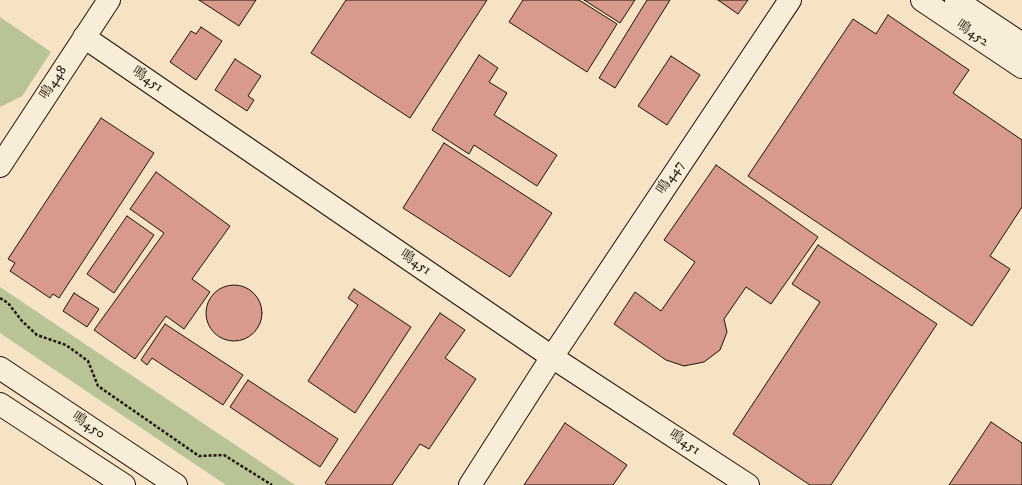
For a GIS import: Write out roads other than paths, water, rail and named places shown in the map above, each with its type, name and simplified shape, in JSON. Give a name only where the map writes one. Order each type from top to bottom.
[{"type":"street","name":"鳴448","points":[[0,166],[109,0]]},
{"type":"street","name":"鳴447","points":[[470,485],[552,357],[790,0]]},
{"type":"street","name":"鳴452","points":[[922,0],[1022,67]]},
{"type":"street","name":"鳴452","points":[[956,0],[1022,44]]},
{"type":"street","name":"鳴451","points":[[84,36],[552,357],[748,485]]},
{"type":"street","name":"鳴450","points":[[0,368],[176,485]]},
{"type":"street","name":"鳴450","points":[[0,404],[124,485]]}]
